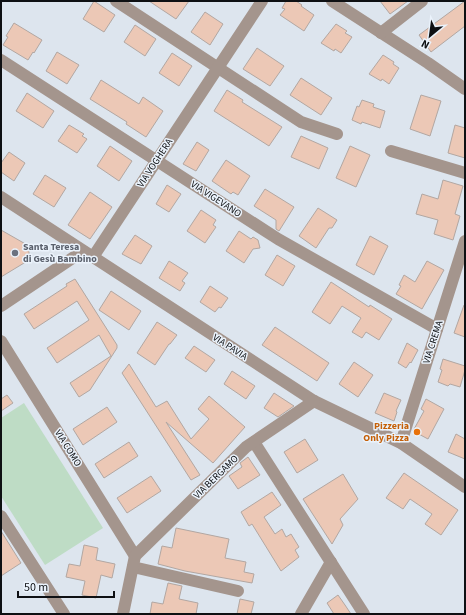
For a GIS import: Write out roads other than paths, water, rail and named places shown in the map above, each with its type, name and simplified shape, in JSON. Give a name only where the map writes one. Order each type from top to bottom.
[{"type":"street","points":[[116,1],[301,122],[337,134]]},
{"type":"street","name":"VIA VOGHERA","points":[[88,254],[157,160],[262,1]]},
{"type":"street","points":[[332,1],[465,89]]},
{"type":"street","points":[[381,33],[422,1]]},
{"type":"street","name":"VIA VIGEVANO","points":[[1,60],[278,239],[437,329]]},
{"type":"street","points":[[391,151],[465,173]]},
{"type":"street","name":"VIA PAVIA","points":[[1,197],[314,401],[401,443],[465,487]]},
{"type":"street","name":"VIA CREMA","points":[[401,443],[465,241]]},
{"type":"street","points":[[1,306],[88,254]]},
{"type":"street","name":"VIA COMO","points":[[1,341],[134,562]]},
{"type":"street","name":"VIA BERGAMO","points":[[134,562],[246,447],[314,401]]},
{"type":"street","points":[[254,442],[364,614]]},
{"type":"street","points":[[1,516],[64,614]]},
{"type":"street","points":[[123,614],[134,562],[238,591]]},
{"type":"street","points":[[301,614],[331,562]]},
{"type":"place","name":"Santa Teresa di Gesù Bambino","points":[[15,253]]},
{"type":"place","name":"Pizzeria Only Pizza","points":[[417,432]]}]
